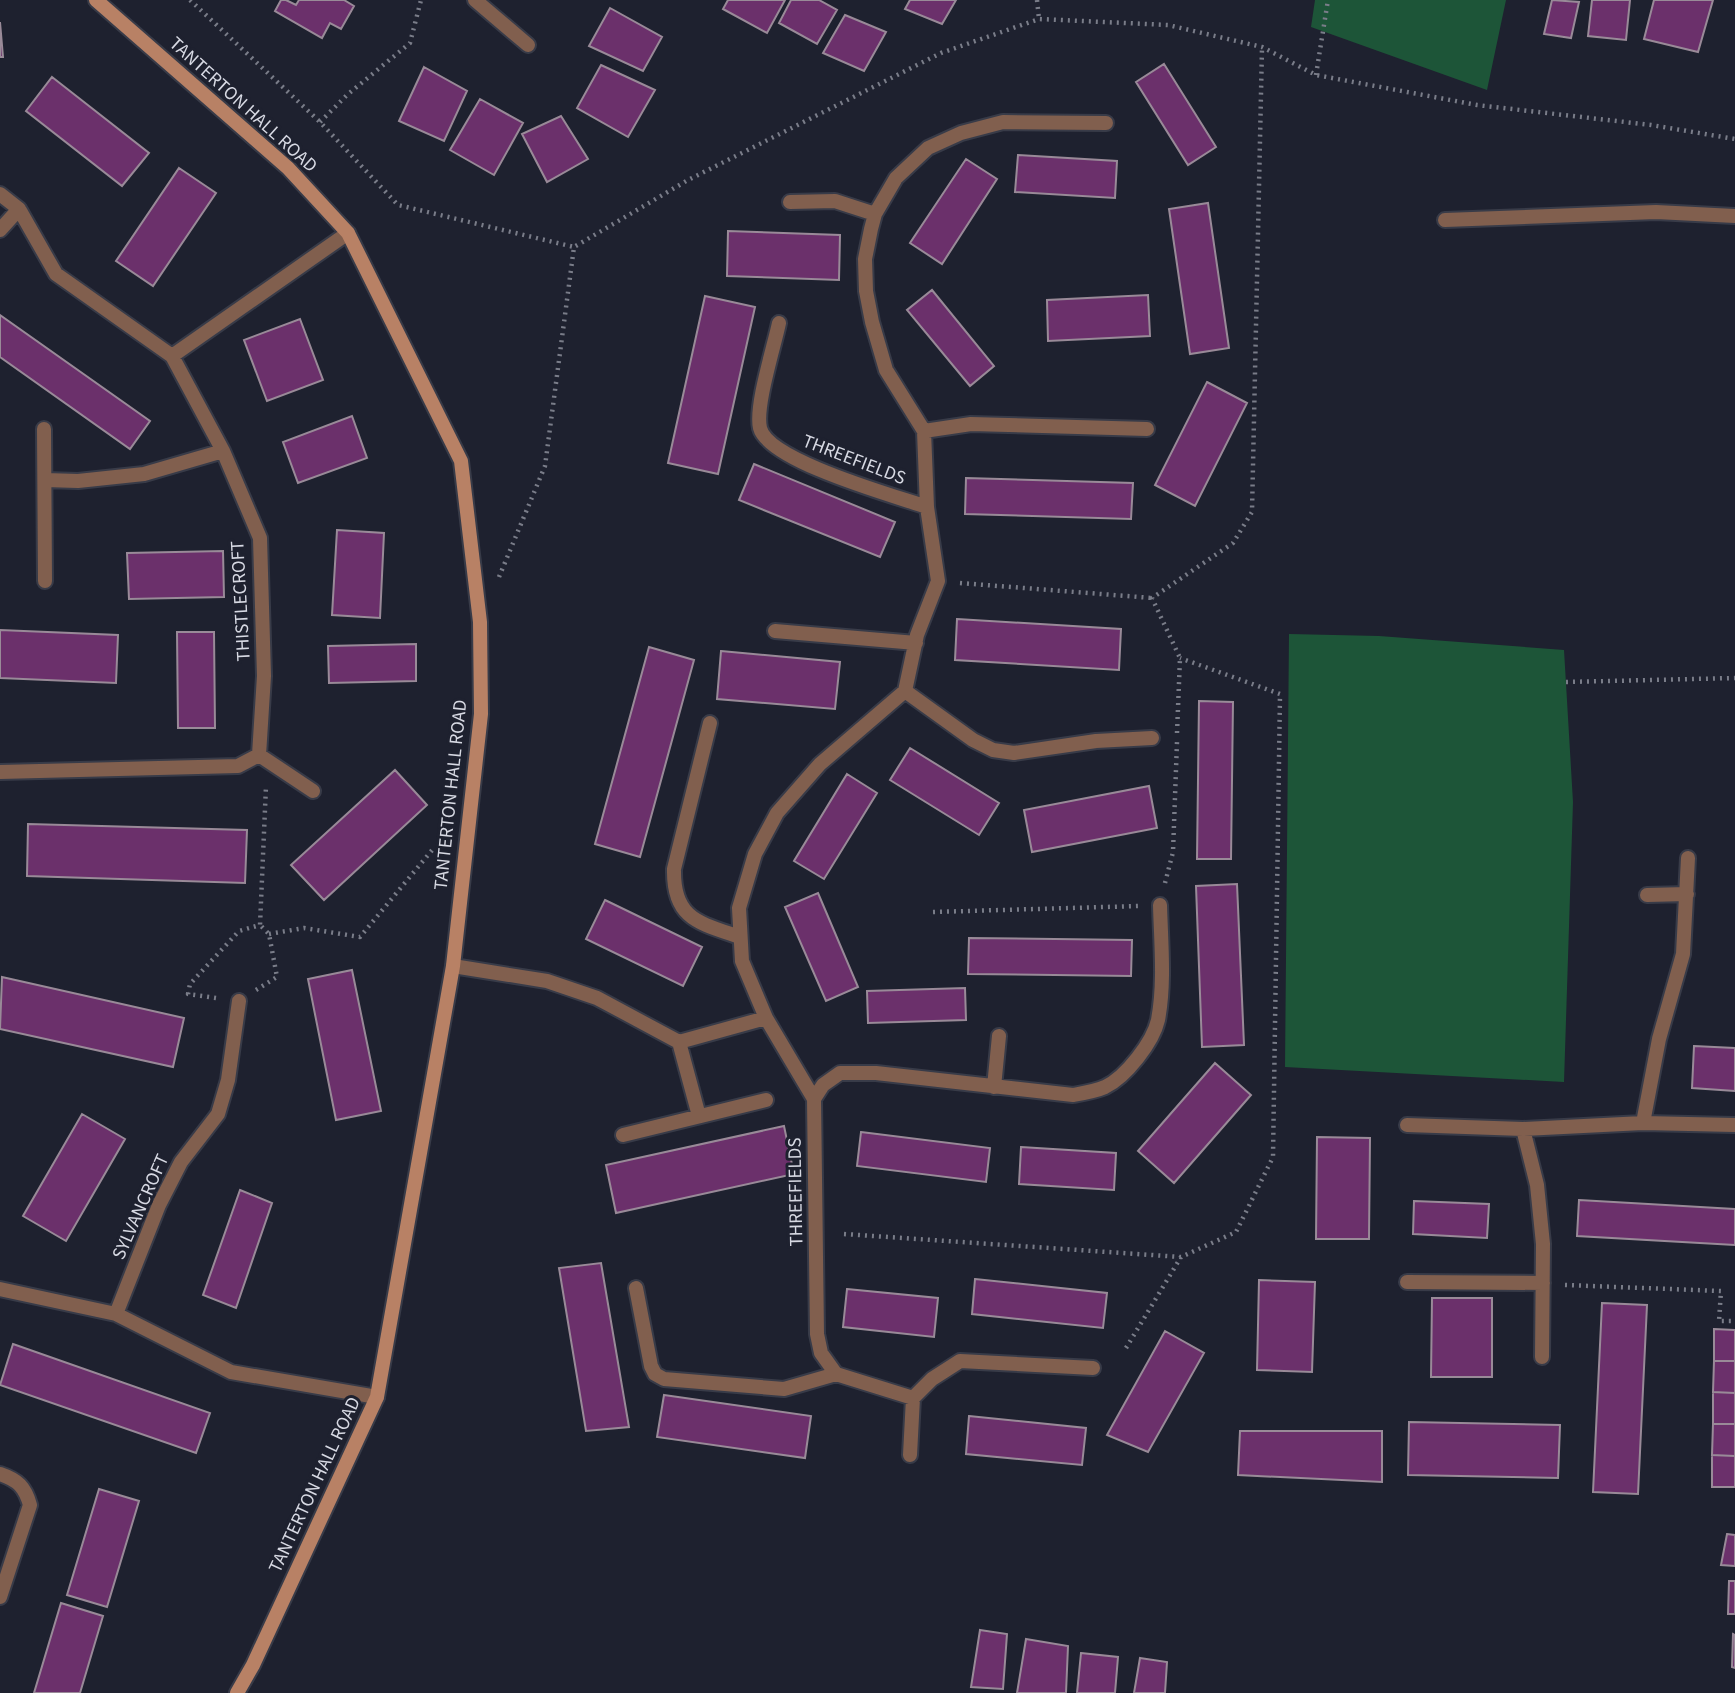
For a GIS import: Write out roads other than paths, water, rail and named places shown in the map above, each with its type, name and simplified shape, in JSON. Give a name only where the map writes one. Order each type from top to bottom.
[{"type":"street","name":"TANTERTON HALL ROAD","points":[[96,0],[288,168],[348,233],[461,461],[480,622],[481,714],[453,966],[377,1396],[253,1665],[237,1693]]},
{"type":"street","points":[[475,0],[528,45]]},
{"type":"street","name":"THREEFIELDS","points":[[836,1374],[821,1353],[817,1334],[814,1099],[766,1018],[742,961],[739,908],[755,854],[777,813],[820,764],[905,691],[916,643],[938,581],[927,508],[924,431],[886,370],[866,291],[865,259],[875,214],[886,193],[908,165],[928,148],[961,133],[1003,122],[1106,123]]},
{"type":"street","name":"THISTLECROFT","points":[[0,194],[19,209],[56,274],[172,356],[223,451],[260,538],[264,676],[259,755]]},
{"type":"street","points":[[790,202],[835,201],[875,214]]},
{"type":"street","points":[[0,230],[19,209]]},
{"type":"street","points":[[1445,220],[1656,212],[1735,216]]},
{"type":"street","points":[[172,356],[348,233]]},
{"type":"street","name":"THREEFIELDS","points":[[779,323],[760,407],[760,428],[767,441],[787,455],[813,467],[927,508]]},
{"type":"street","points":[[924,431],[971,424],[1147,429]]},
{"type":"street","points":[[44,429],[45,581]]},
{"type":"street","points":[[45,480],[78,481],[144,474],[223,451]]},
{"type":"street","points":[[775,631],[916,643]]},
{"type":"street","points":[[905,691],[972,740],[993,750],[1014,753],[1096,741],[1152,738]]},
{"type":"street","points":[[710,723],[674,869],[674,888],[681,908],[691,918],[740,937]]},
{"type":"street","points":[[0,772],[238,766],[259,755],[313,791]]},
{"type":"street","points":[[1643,1123],[1658,1039],[1683,954],[1688,858]]},
{"type":"street","points":[[1647,895],[1687,894]]},
{"type":"street","points":[[814,1099],[823,1085],[840,1073],[876,1073],[1073,1095],[1104,1088],[1123,1075],[1142,1052],[1158,1022],[1161,975],[1160,905]]},
{"type":"street","points":[[453,966],[547,981],[597,998],[679,1042],[766,1018]]},
{"type":"street","name":"SYLVANCROFT","points":[[116,1314],[159,1205],[181,1162],[218,1114],[228,1080],[239,1001]]},
{"type":"street","points":[[994,1087],[999,1036]]},
{"type":"street","points":[[679,1042],[699,1116]]},
{"type":"street","points":[[623,1135],[766,1100]]},
{"type":"street","points":[[1407,1125],[1523,1129],[1643,1123],[1735,1125]]},
{"type":"street","points":[[1523,1129],[1537,1185],[1543,1244],[1542,1357]]},
{"type":"street","points":[[1407,1282],[1543,1283]]},
{"type":"street","points":[[0,1289],[116,1314],[231,1372],[377,1396]]},
{"type":"street","points":[[636,1289],[651,1366],[655,1374],[664,1379],[784,1389],[836,1374],[913,1398]]},
{"type":"street","points":[[910,1455],[913,1398],[932,1379],[960,1361],[1093,1368]]},
{"type":"street","points":[[0,1474],[18,1481],[26,1491],[30,1505],[0,1597]]}]
